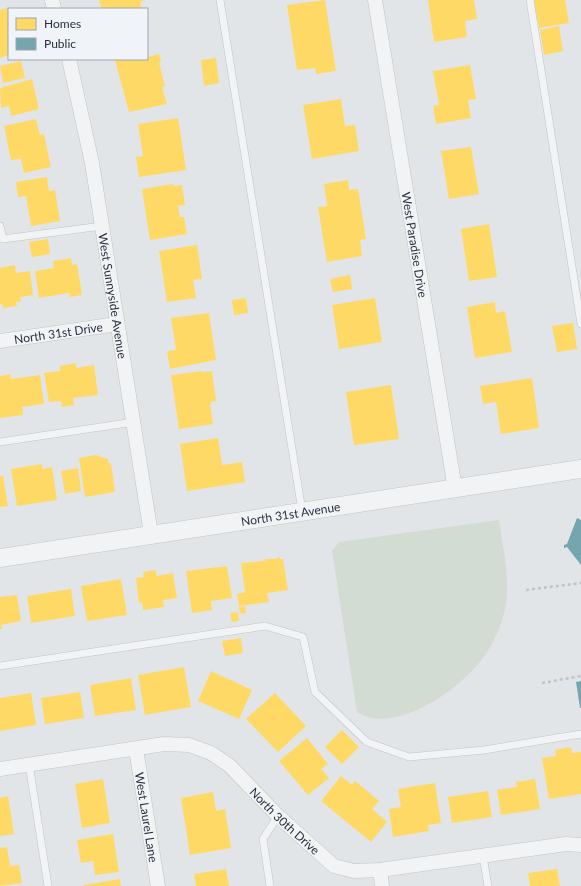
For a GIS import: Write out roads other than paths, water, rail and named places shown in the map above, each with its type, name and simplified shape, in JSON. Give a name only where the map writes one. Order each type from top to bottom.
[{"type":"street","name":"West Paradise Drive","points":[[375,0],[455,489]]},
{"type":"street","name":"West Sunnyside Avenue","points":[[69,60],[92,163],[151,534]]},
{"type":"street","name":"North 31st Drive","points":[[0,341],[117,324]]},
{"type":"street","name":"North 31st Avenue","points":[[0,558],[581,469]]},
{"type":"street","name":"North 30th Drive","points":[[0,769],[164,744],[189,744],[211,753],[230,766],[278,816],[334,866],[354,870],[380,870],[566,844],[581,845]]},
{"type":"street","name":"West Laurel Lane","points":[[136,749],[158,886]]},
{"type":"street","points":[[380,870],[382,886]]},
{"type":"lane","points":[[220,0],[302,511]]},
{"type":"lane","points":[[530,0],[581,324]]},
{"type":"lane","points":[[0,226],[3,239],[102,226]]},
{"type":"lane","points":[[0,442],[134,422]]},
{"type":"lane","points":[[0,666],[265,626],[303,636],[315,692],[367,742],[409,757],[484,750],[581,734]]},
{"type":"lane","points":[[29,764],[48,886]]},
{"type":"lane","points":[[270,886],[263,839],[278,816]]},
{"type":"lane","points":[[483,856],[488,886]]}]
